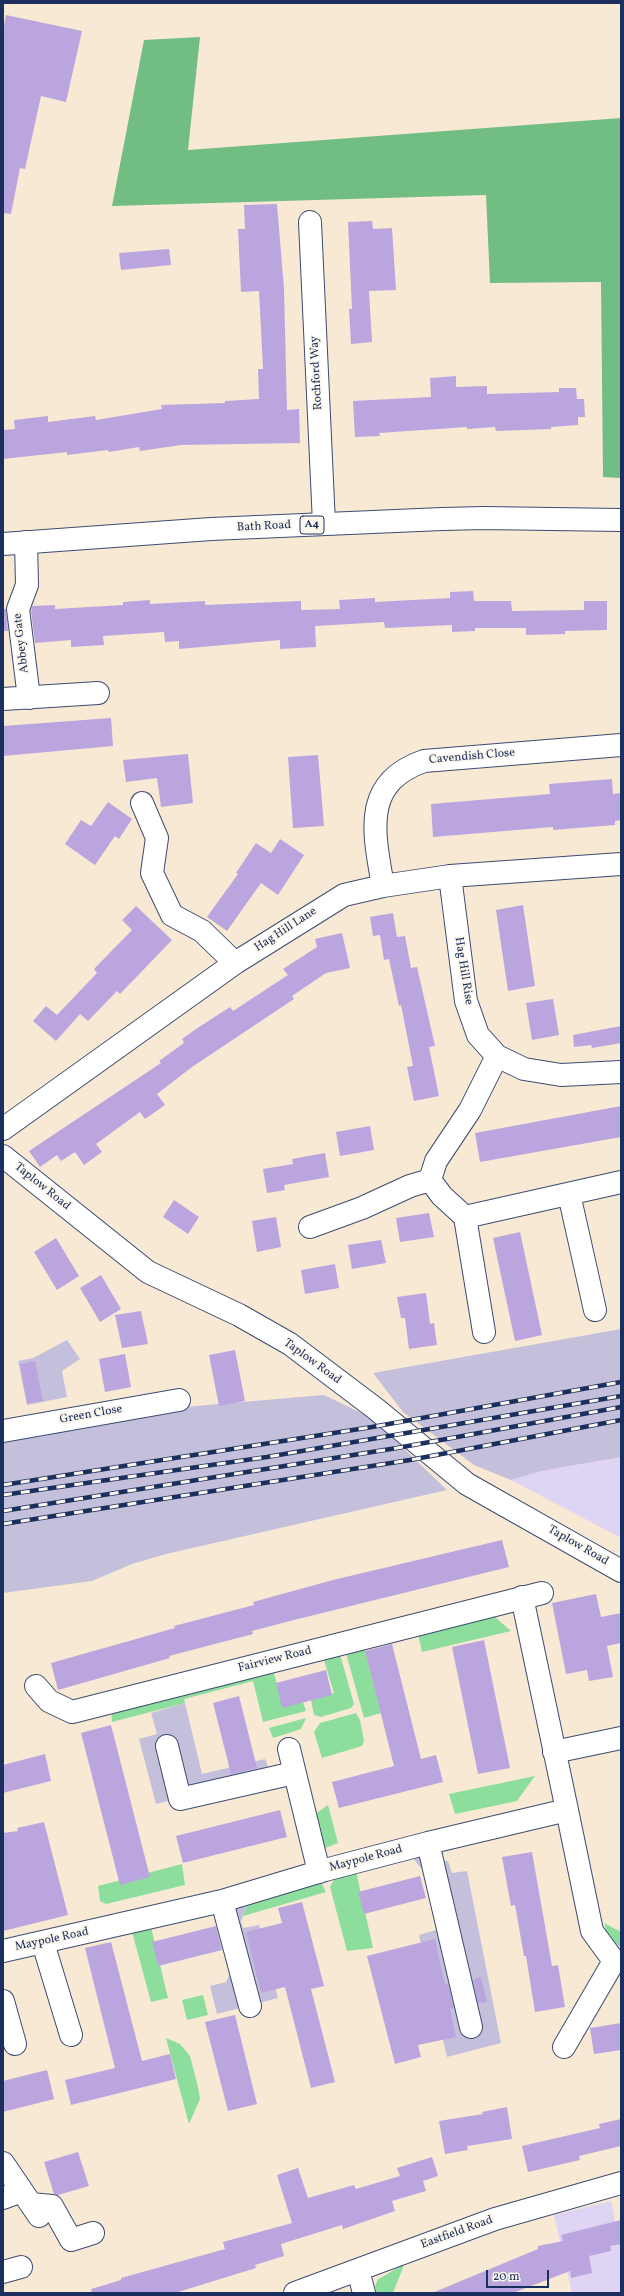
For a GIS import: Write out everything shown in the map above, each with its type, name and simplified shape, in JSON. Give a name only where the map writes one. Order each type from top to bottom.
[{"type":"street","name":"Rochford Way","points":[[310,222],[324,524]]},
{"type":"street","name":"Bath Road","points":[[3,544],[211,529],[324,524],[484,518],[621,520]]},
{"type":"street","name":"Abbey Gate","points":[[26,542],[27,585],[18,609],[29,698]]},
{"type":"street","points":[[3,699],[98,693]]},
{"type":"street","name":"Cavendish Close","points":[[383,886],[375,839],[378,801],[391,780],[413,765],[424,761],[621,745]]},
{"type":"street","points":[[142,803],[157,838],[152,873],[172,916],[202,931],[235,963]]},
{"type":"street","name":"Hag Hill Lane","points":[[3,1129],[235,963],[344,895],[383,886],[450,876],[621,864]]},
{"type":"street","name":"Hag Hill Rise","points":[[450,876],[466,1002],[478,1035],[497,1056],[524,1069],[561,1075],[621,1072]]},
{"type":"street","points":[[430,1180],[436,1161],[470,1110],[497,1056]]},
{"type":"street","name":"Taplow Road","points":[[3,1156],[148,1272],[239,1315],[290,1344],[376,1409],[467,1484],[621,1571]]},
{"type":"street","points":[[430,1180],[442,1196],[464,1217],[484,1332]]},
{"type":"street","points":[[310,1227],[362,1208],[410,1186],[430,1180]]},
{"type":"street","points":[[464,1217],[621,1182]]},
{"type":"street","points":[[569,1194],[595,1310]]},
{"type":"street","name":"Green Close","points":[[3,1431],[179,1400]]},
{"type":"street","name":"Fairview Road","points":[[36,1686],[49,1701],[72,1712],[532,1595],[554,1752],[566,1810]]},
{"type":"street","points":[[554,1752],[621,1738]]},
{"type":"street","points":[[167,1746],[180,1799],[294,1773]]},
{"type":"street","points":[[289,1749],[319,1872]]},
{"type":"street","points":[[564,2047],[618,1961],[592,1931],[566,1810]]},
{"type":"street","name":"Maypole Road","points":[[3,1951],[222,1901],[319,1872],[428,1843],[566,1810]]},
{"type":"street","points":[[428,1843],[472,2027]]},
{"type":"street","points":[[222,1901],[250,2006]]},
{"type":"street","points":[[43,1943],[71,2035]]},
{"type":"street","points":[[3,2001],[15,2044]]},
{"type":"street","points":[[3,2163],[24,2203],[52,2206],[71,2240],[93,2233]]},
{"type":"street","name":"Eastfield Road","points":[[295,2293],[495,2219],[621,2183]]},
{"type":"street","points":[[358,2270],[364,2293]]},
{"type":"shaded area","points":[[621,1329],[621,1457],[541,1471],[511,1480],[474,1465],[403,1412],[373,1373]]},
{"type":"shaded area","points":[[67,1340],[80,1359],[62,1371],[67,1397],[27,1405],[18,1361],[33,1358]]},
{"type":"shaded area","points":[[324,1395],[372,1418],[447,1490],[166,1554],[132,1564],[92,1581],[3,1593],[3,1437],[195,1406]]},
{"type":"shaded area","points":[[621,1457],[621,1538],[511,1480],[541,1471]]},
{"type":"shaded area","points":[[185,1703],[202,1774],[265,1759],[272,1775],[156,1804],[139,1739],[157,1734],[151,1713]]},
{"type":"shaded area","points":[[412,1857],[448,1861],[452,1873],[467,1871],[501,2043],[447,2057],[419,1935],[436,1930],[424,1872]]},
{"type":"shaded area","points":[[251,1897],[241,1921],[243,1928],[259,1925],[278,1998],[217,2014],[210,1986],[226,1982],[232,1969],[216,1912]]},
{"type":"shaded area","points":[[611,2201],[621,2249],[621,2293],[572,2293],[554,2215]]},
{"type":"green space","points":[[200,37],[188,150],[621,118],[621,478],[603,477],[601,282],[490,283],[486,195],[112,206],[144,40]]},
{"type":"green space","points":[[488,1611],[511,1631],[422,1652],[417,1629]]},
{"type":"green space","points":[[363,1643],[381,1713],[364,1718],[344,1646]]},
{"type":"green space","points":[[338,1647],[354,1704],[351,1708],[321,1717],[314,1715],[311,1700],[334,1693],[321,1650]]},
{"type":"green space","points":[[272,1666],[283,1707],[303,1702],[306,1711],[263,1722],[253,1681],[184,1699],[185,1703],[112,1722],[111,1708]]},
{"type":"green space","points":[[356,1713],[360,1720],[364,1741],[362,1746],[322,1758],[314,1732],[320,1723]]},
{"type":"green space","points":[[306,1718],[301,1729],[273,1738],[269,1728]]},
{"type":"green space","points":[[535,1776],[517,1801],[455,1814],[449,1794]]},
{"type":"green space","points":[[328,1805],[338,1843],[325,1848],[320,1844],[315,1814]]},
{"type":"green space","points":[[182,1864],[185,1885],[106,1904],[100,1901],[98,1886]]},
{"type":"green space","points":[[356,1871],[373,1948],[347,1951],[330,1887],[336,1876]]},
{"type":"green space","points":[[320,1880],[326,1892],[243,1916],[251,1897]]},
{"type":"green space","points":[[150,1923],[168,1998],[151,2002],[131,1928]]},
{"type":"green space","points":[[604,1923],[621,1932],[621,1948],[608,1936]]},
{"type":"green space","points":[[203,1995],[208,2015],[187,2020],[182,2000]]},
{"type":"green space","points":[[166,2038],[180,2044],[190,2056],[200,2099],[189,2124]]},
{"type":"green space","points":[[404,2265],[393,2293],[377,2293],[375,2287],[378,2279]]},
{"type":"building","points":[[6,15],[82,31],[66,102],[41,96],[25,169],[20,168],[11,214],[3,213],[3,30]]},
{"type":"building","points":[[277,204],[284,289],[287,410],[299,409],[300,443],[181,445],[140,451],[139,447],[109,452],[108,450],[67,455],[67,452],[3,459],[3,430],[15,429],[14,420],[48,416],[48,422],[95,416],[96,420],[162,409],[161,405],[225,403],[225,401],[259,399],[258,369],[263,369],[259,291],[241,292],[238,229],[245,229],[244,205]]},
{"type":"building","points":[[372,221],[373,229],[392,228],[396,290],[369,291],[372,342],[351,344],[349,309],[352,309],[348,222]]},
{"type":"building","points":[[169,249],[171,265],[121,270],[119,253]]},
{"type":"building","points":[[456,376],[456,387],[487,386],[487,394],[559,392],[559,388],[576,388],[577,399],[584,399],[585,417],[578,417],[578,425],[551,427],[551,429],[496,431],[495,427],[467,429],[467,427],[379,433],[380,436],[355,437],[353,401],[431,397],[430,378]]},
{"type":"building","points":[[473,591],[474,601],[511,601],[512,611],[584,610],[584,601],[607,601],[607,630],[565,631],[565,634],[526,635],[526,628],[475,628],[475,631],[452,632],[452,625],[385,628],[384,622],[315,626],[316,647],[280,649],[280,640],[179,649],[179,641],[165,642],[164,632],[103,636],[104,645],[71,647],[71,640],[35,643],[31,611],[32,606],[55,605],[55,609],[123,605],[123,602],[150,600],[150,604],[205,601],[205,605],[301,601],[301,610],[340,609],[339,600],[375,598],[375,602],[450,598],[450,592]]},
{"type":"building","points":[[3,609],[6,609],[8,631],[3,631]]},
{"type":"building","points":[[111,718],[113,746],[3,756],[3,726]]},
{"type":"building","points":[[188,754],[193,803],[161,807],[157,778],[126,782],[123,760]]},
{"type":"building","points":[[318,755],[324,826],[293,828],[288,757]]},
{"type":"building","points":[[612,779],[613,794],[621,793],[621,820],[615,821],[615,825],[553,830],[553,827],[433,837],[431,804],[550,794],[549,784]]},
{"type":"building","points":[[108,802],[132,819],[119,839],[115,836],[95,865],[65,844],[81,820],[91,826]]},
{"type":"building","points":[[280,839],[304,855],[278,895],[261,883],[227,931],[207,917],[238,874],[236,873],[256,843],[271,853]]},
{"type":"building","points":[[523,905],[535,986],[508,991],[496,910]]},
{"type":"building","points":[[136,906],[172,940],[120,994],[117,991],[88,1021],[80,1014],[56,1041],[33,1021],[46,1006],[57,1015],[97,973],[94,969],[132,930],[122,920]]},
{"type":"building","points":[[393,913],[397,937],[405,936],[411,968],[417,967],[435,1046],[429,1047],[439,1096],[414,1101],[407,1067],[413,1066],[401,1005],[399,1006],[389,959],[384,960],[380,935],[373,936],[370,917]]},
{"type":"building","points":[[342,933],[350,968],[326,973],[292,996],[294,999],[192,1067],[157,1094],[165,1105],[145,1119],[140,1112],[96,1144],[102,1152],[84,1165],[75,1152],[61,1161],[57,1155],[40,1167],[29,1151],[161,1063],[159,1061],[184,1043],[182,1039],[196,1029],[230,1007],[233,1011],[288,975],[283,969],[317,947],[315,939]]},
{"type":"building","points":[[553,999],[559,1035],[532,1040],[526,1003]]},
{"type":"building","points":[[621,1026],[621,1043],[592,1048],[591,1045],[574,1047],[573,1035]]},
{"type":"building","points":[[621,1106],[621,1137],[480,1162],[475,1133]]},
{"type":"building","points":[[370,1126],[374,1150],[340,1156],[336,1132]]},
{"type":"building","points":[[325,1153],[329,1177],[284,1185],[285,1190],[267,1193],[263,1169],[293,1164],[292,1159]]},
{"type":"building","points":[[174,1200],[199,1217],[188,1234],[163,1217]]},
{"type":"building","points":[[429,1213],[434,1237],[400,1242],[396,1218]]},
{"type":"building","points":[[276,1217],[281,1247],[257,1252],[252,1221]]},
{"type":"building","points":[[520,1232],[542,1335],[515,1341],[493,1238]]},
{"type":"building","points":[[56,1238],[79,1276],[57,1290],[34,1252]]},
{"type":"building","points":[[381,1240],[386,1263],[352,1269],[348,1245]]},
{"type":"building","points":[[335,1264],[339,1288],[305,1294],[301,1270]]},
{"type":"building","points":[[101,1275],[121,1309],[100,1322],[80,1288]]},
{"type":"building","points":[[426,1293],[430,1324],[434,1323],[437,1345],[409,1349],[405,1318],[401,1318],[397,1297]]},
{"type":"building","points":[[141,1311],[148,1344],[122,1348],[115,1315]]},
{"type":"building","points":[[235,1350],[245,1401],[219,1406],[209,1355]]},
{"type":"building","points":[[125,1354],[131,1387],[105,1392],[99,1359]]},
{"type":"building","points":[[35,1361],[43,1401],[27,1404],[20,1364]]},
{"type":"building","points":[[502,1540],[509,1567],[252,1631],[253,1634],[169,1656],[170,1658],[58,1690],[51,1663],[175,1628],[174,1626],[254,1605],[253,1602],[333,1580]]},
{"type":"building","points":[[596,1594],[601,1617],[621,1613],[621,1643],[607,1646],[613,1677],[589,1681],[587,1670],[566,1674],[552,1603]]},
{"type":"building","points":[[484,1640],[510,1768],[478,1774],[452,1647]]},
{"type":"building","points":[[392,1644],[421,1759],[436,1755],[443,1782],[339,1808],[332,1782],[394,1766],[365,1651]]},
{"type":"building","points":[[326,1670],[332,1695],[282,1708],[276,1683]]},
{"type":"building","points":[[239,1696],[257,1768],[231,1774],[213,1703]]},
{"type":"building","points":[[111,1725],[150,1877],[120,1885],[81,1733]]},
{"type":"building","points":[[45,1754],[51,1781],[3,1793],[3,1765]]},
{"type":"building","points":[[280,1810],[287,1837],[183,1863],[176,1836]]},
{"type":"building","points":[[44,1822],[68,1915],[3,1931],[3,1833],[18,1831],[17,1828]]},
{"type":"building","points":[[532,1852],[552,1966],[558,1965],[565,2007],[535,2012],[526,1956],[524,1956],[515,1905],[511,1906],[502,1857]]},
{"type":"building","points":[[420,1876],[426,1898],[364,1914],[358,1892]]},
{"type":"building","points":[[302,1902],[324,1986],[311,1989],[335,2082],[311,2088],[285,1987],[261,1993],[246,1932],[282,1923],[278,1908]]},
{"type":"building","points":[[216,1926],[222,1950],[158,1966],[152,1942]]},
{"type":"building","points":[[435,1939],[445,1985],[448,1984],[454,2008],[450,2009],[456,2037],[418,2045],[421,2057],[395,2064],[367,1956]]},
{"type":"building","points":[[111,1942],[142,2061],[170,2054],[176,2079],[71,2105],[65,2080],[115,2068],[85,1948]]},
{"type":"building","points":[[481,1977],[487,2002],[478,2003],[473,1979]]},
{"type":"building","points":[[235,2015],[257,2104],[228,2111],[205,2022]]},
{"type":"building","points":[[621,2023],[621,2050],[594,2054],[590,2028]]},
{"type":"building","points":[[47,2070],[54,2099],[3,2112],[3,2081]]},
{"type":"building","points":[[507,2107],[512,2139],[467,2146],[468,2150],[445,2154],[439,2121],[483,2114],[482,2112]]},
{"type":"building","points":[[621,2119],[621,2146],[579,2156],[580,2160],[528,2172],[522,2146],[600,2128],[599,2124]]},
{"type":"building","points":[[78,2152],[89,2186],[58,2195],[54,2194],[44,2162]]},
{"type":"building","points":[[432,2157],[438,2176],[423,2181],[426,2191],[392,2201],[395,2211],[343,2229],[342,2225],[281,2244],[284,2256],[255,2265],[256,2268],[175,2293],[92,2293],[91,2289],[121,2280],[121,2278],[225,2249],[223,2242],[292,2223],[277,2175],[298,2168],[308,2198],[354,2185],[356,2189],[400,2176],[397,2168]]},
{"type":"building","points":[[621,2220],[621,2244],[610,2246],[611,2251],[589,2256],[592,2273],[571,2278],[570,2271],[513,2293],[432,2293],[538,2249],[538,2246],[563,2241],[561,2235]]},
{"type":"railway","points":[[3,1485],[372,1427],[621,1382]]},
{"type":"railway","points":[[3,1495],[267,1457],[621,1396]]},
{"type":"railway","points":[[3,1511],[397,1448],[621,1407]]},
{"type":"railway","points":[[3,1524],[410,1460],[621,1420]]}]
